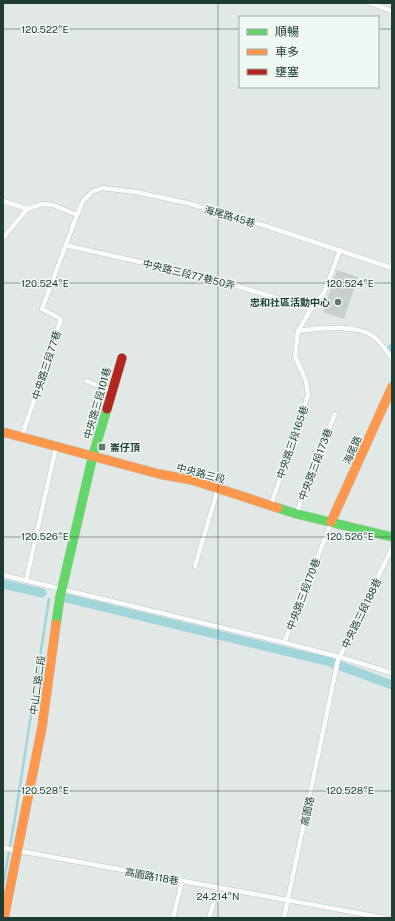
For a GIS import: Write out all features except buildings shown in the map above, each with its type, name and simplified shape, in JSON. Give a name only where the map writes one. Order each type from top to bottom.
[{"type":"street","name":"中央路三段101巷","points":[[93,455],[122,358]]},
{"type":"street","name":"海尾路","points":[[331,522],[392,387]]},
{"type":"street","name":"中央路三段","points":[[3,432],[56,445],[159,474],[192,480],[297,514],[392,537]]},
{"type":"street","name":"中山二路二段","points":[[4,918],[16,851],[42,727],[62,590],[93,455]]},
{"type":"lane","points":[[370,3],[392,10]]},
{"type":"lane","name":"海尾路45巷","points":[[77,215],[83,201],[92,192],[102,188],[136,192],[187,203],[269,227],[392,268]]},
{"type":"lane","points":[[3,201],[27,209]]},
{"type":"lane","points":[[3,238],[27,209],[42,204],[53,205],[77,215]]},
{"type":"lane","name":"中央路三段77巷","points":[[22,436],[61,319],[42,309],[77,215]]},
{"type":"lane","name":"中央路三段77巷50弄","points":[[65,245],[153,265],[187,275],[215,279],[311,309]]},
{"type":"lane","points":[[298,331],[311,309],[324,293],[340,250]]},
{"type":"lane","points":[[298,331],[322,328],[360,330],[374,337],[392,358]]},
{"type":"lane","name":"中央路三段165巷","points":[[270,506],[308,395],[306,381],[295,356],[298,331]]},
{"type":"lane","points":[[86,381],[112,390]]},
{"type":"lane","name":"中央路三段173巷","points":[[297,514],[307,480],[335,414]]},
{"type":"lane","points":[[26,581],[56,445]]},
{"type":"lane","points":[[195,566],[218,489]]},
{"type":"lane","name":"中央路三段170巷","points":[[284,643],[331,522]]},
{"type":"lane","name":"中央路三段188巷","points":[[339,659],[392,548]]},
{"type":"lane","points":[[3,576],[284,643],[392,673]]},
{"type":"lane","name":"高園路","points":[[284,918],[339,659]]},
{"type":"lane","name":"高園路118巷","points":[[3,848],[385,918]]},
{"type":"lane","points":[[173,918],[182,882]]},
{"type":"lane","points":[[209,918],[218,888]]},
{"type":"waterway","points":[[3,584],[42,593]]},
{"type":"waterway","points":[[66,598],[330,662],[392,685]]},
{"type":"waterway","points":[[3,886],[49,599]]},
{"type":"traffic: fast","points":[[56,624],[60,597],[93,455],[107,409]]},
{"type":"traffic: fast","points":[[278,508],[392,537]]},
{"type":"traffic: slow","points":[[331,522],[392,387]]},
{"type":"traffic: slow","points":[[3,432],[159,474],[192,480],[278,508]]},
{"type":"traffic: slow","points":[[4,918],[42,727],[56,624]]},
{"type":"traffic: jam","points":[[107,409],[122,358]]},
{"type":"place","name":"忠和社區活動中心","points":[[338,302]]},
{"type":"place","name":"崙仔頂","points":[[102,447]]}]
